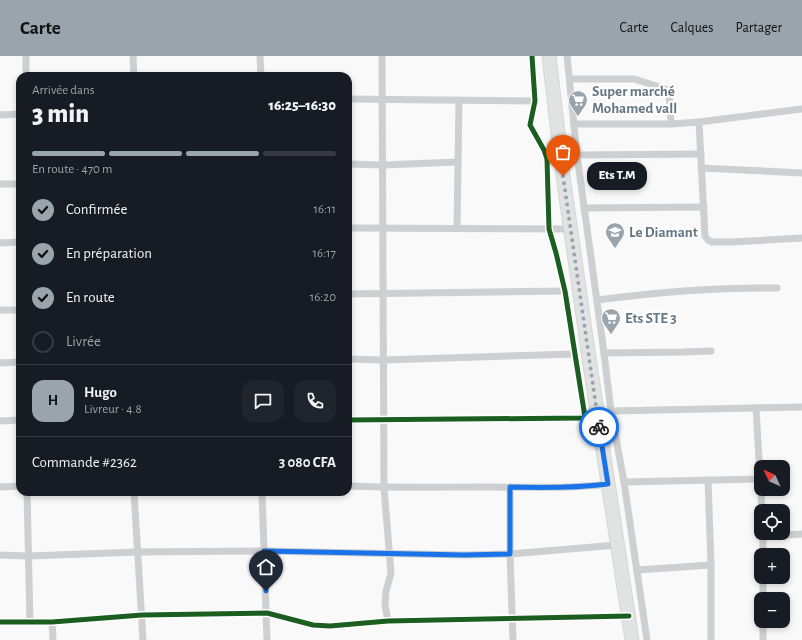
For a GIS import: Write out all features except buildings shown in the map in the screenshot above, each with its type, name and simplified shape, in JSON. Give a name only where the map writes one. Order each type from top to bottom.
[{"type":"highway","points":[[549,56],[571,229],[632,640]]},
{"type":"street","points":[[26,56],[26,72]]},
{"type":"street","points":[[133,56],[134,72]]},
{"type":"street","points":[[260,56],[261,72]]},
{"type":"street","points":[[382,56],[384,165],[384,488],[391,573],[386,591],[385,605],[388,621]]},
{"type":"street","points":[[352,420],[585,417],[564,291],[549,229],[547,159],[544,150],[530,125],[535,101],[532,56]]},
{"type":"street","points":[[567,56],[577,155],[611,411],[624,482],[647,640]]},
{"type":"street","points":[[570,79],[634,79],[666,89],[669,93],[671,124]]},
{"type":"street","points":[[352,99],[382,98],[535,101]]},
{"type":"street","points":[[457,228],[459,100]]},
{"type":"street","points":[[574,124],[671,124],[802,109]]},
{"type":"street","points":[[0,115],[16,114]]},
{"type":"street","points":[[699,122],[705,236],[708,240],[712,242],[731,242],[802,238]]},
{"type":"street","points":[[577,155],[701,154]]},
{"type":"street","points":[[352,164],[384,165],[458,162]]},
{"type":"street","points":[[701,168],[802,173]]},
{"type":"street","points":[[0,184],[16,184]]},
{"type":"street","points":[[584,208],[704,207]]},
{"type":"street","points":[[352,228],[571,229]]},
{"type":"street","points":[[0,243],[16,242]]},
{"type":"street","points":[[597,300],[651,293],[700,289],[738,287],[777,288]]},
{"type":"street","points":[[352,294],[564,291]]},
{"type":"street","points":[[0,310],[16,310]]},
{"type":"street","points":[[604,353],[711,351]]},
{"type":"street","points":[[352,359],[383,360],[575,354]]},
{"type":"street","points":[[0,363],[16,362]]},
{"type":"street","points":[[611,411],[802,407]]},
{"type":"street","points":[[756,408],[759,460]]},
{"type":"street","points":[[0,421],[16,420]]},
{"type":"street","points":[[624,482],[754,479]]},
{"type":"street","points":[[708,480],[711,565],[711,640]]},
{"type":"street","points":[[352,486],[384,488],[539,488],[608,484]]},
{"type":"street","points":[[0,487],[16,486]]},
{"type":"street","points":[[510,487],[510,554],[513,640]]},
{"type":"street","points":[[27,496],[30,622]]},
{"type":"street","points":[[134,496],[143,640]]},
{"type":"street","points":[[262,496],[267,640]]},
{"type":"street","points":[[790,534],[802,534]]},
{"type":"street","points":[[0,555],[28,556],[138,552],[264,551],[464,555],[510,554],[618,545]]},
{"type":"street","points":[[637,570],[711,565]]},
{"type":"street","points":[[0,622],[52,622],[142,615],[267,613],[313,625],[330,626],[388,621],[629,616]]},
{"type":"street","points":[[52,622],[53,640]]},
{"type":"street","points":[[763,628],[763,640]]},
{"type":"cycle path","points":[[352,420],[585,417],[565,291],[549,229],[547,159],[544,150],[530,125],[535,101],[532,56]]},
{"type":"cycle path","points":[[0,622],[52,622],[142,615],[267,613],[313,625],[330,626],[388,621],[629,616]]},
{"type":"way so far","points":[[563,176],[599,427]]},
{"type":"place","name":"Super marché Mohamed vall","points":[[578,117]]},
{"type":"place","name":"Ets T.M","points":[[563,176]]},
{"type":"place","name":"Le Diamant","points":[[615,249]]},
{"type":"place","name":"Ets STE 3","points":[[611,335]]},
{"type":"route","points":[[266,591],[264,551],[464,555],[510,554],[510,487],[539,488],[608,484],[599,427]]}]
